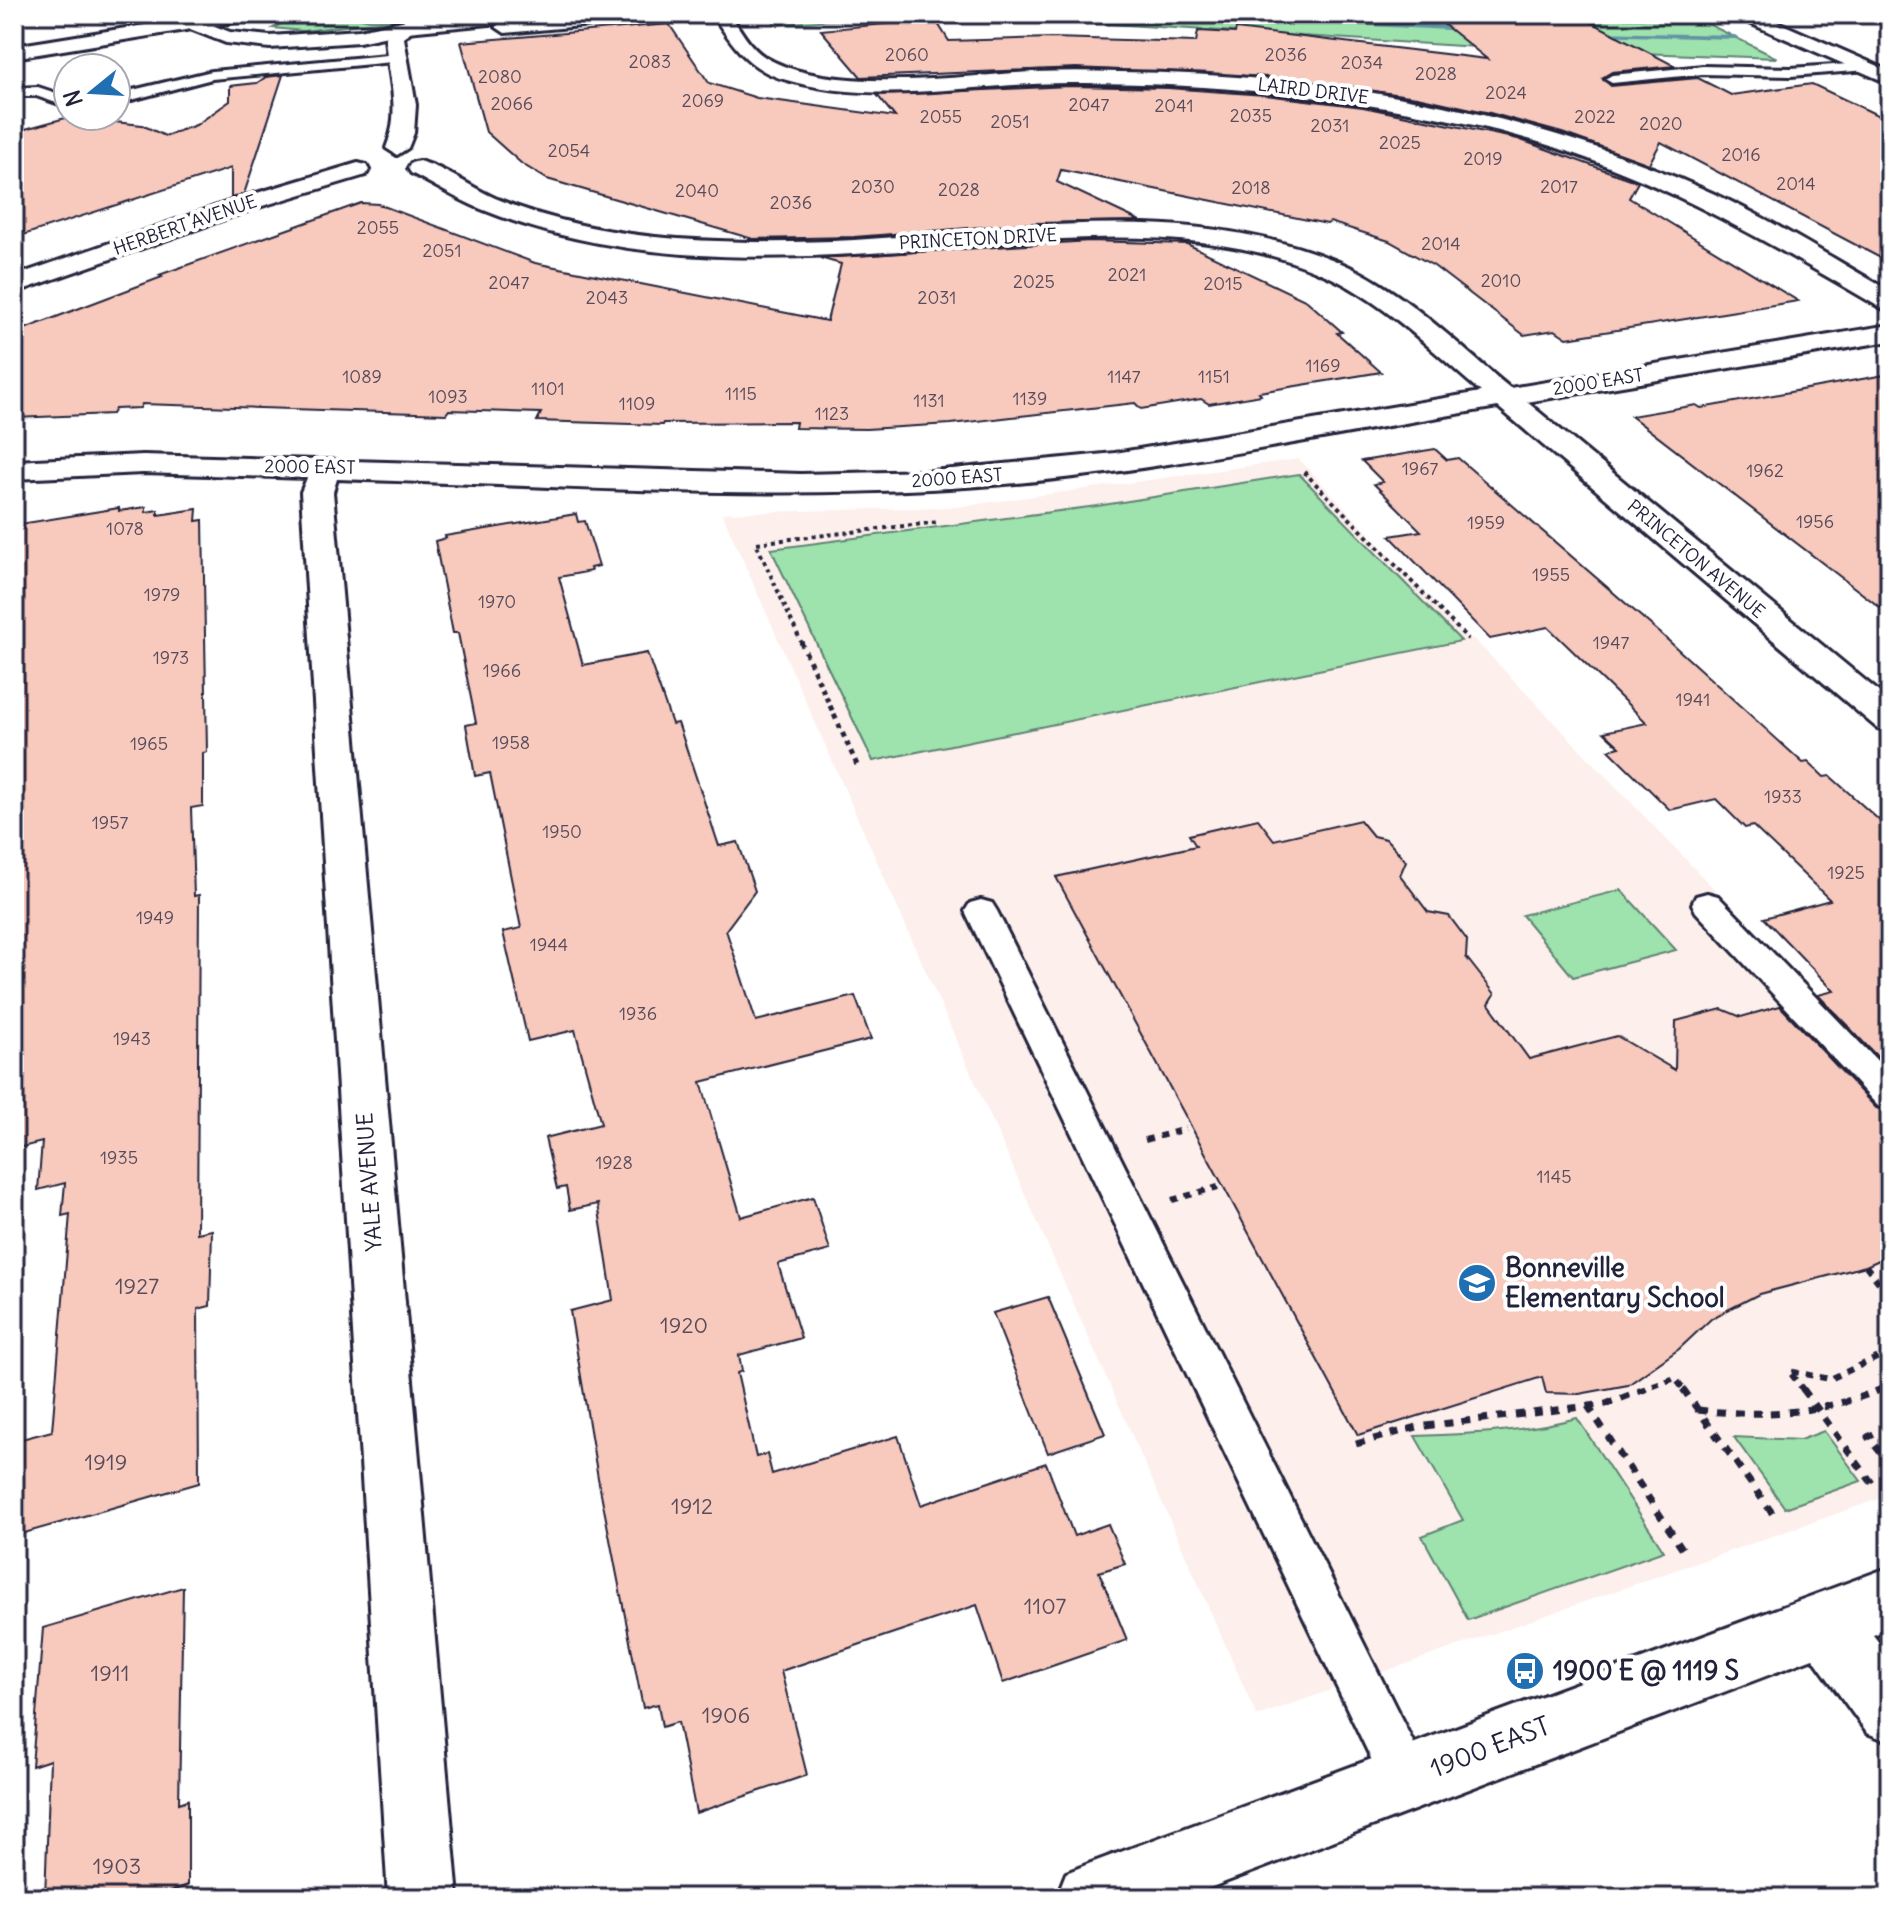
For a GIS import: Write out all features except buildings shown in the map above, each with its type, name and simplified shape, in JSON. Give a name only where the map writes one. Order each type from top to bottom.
[{"type":"street","points":[[14,52],[247,14]]},
{"type":"street","points":[[14,36],[144,16],[194,24],[226,37],[254,41],[359,36],[405,26],[522,14]]},
{"type":"street","points":[[405,26],[648,14]]},
{"type":"street","name":"LAIRD DRIVE","points":[[721,14],[758,61],[782,73],[817,80],[885,84],[1064,77],[1213,80],[1360,97],[1505,127],[1601,156],[1692,192],[1746,219],[1890,302]]},
{"type":"street","points":[[1744,14],[1890,78]]},
{"type":"street","points":[[384,163],[406,129],[406,93],[398,58],[405,26]]},
{"type":"street","name":"HERBERT AVENUE","points":[[14,285],[251,202],[384,163]]},
{"type":"street","name":"PRINCETON DRIVE","points":[[384,163],[526,217],[583,232],[687,246],[820,248],[1108,231],[1168,231],[1233,239],[1294,253],[1375,291],[1503,398]]},
{"type":"street","name":"2000 EAST","points":[[14,470],[143,464],[801,483],[932,480],[1102,464],[1890,333]]},
{"type":"street","name":"PRINCETON AVENUE","points":[[1503,398],[1890,720]]},
{"type":"street","name":"YALE AVENUE","points":[[326,468],[317,492],[423,1898]]},
{"type":"street","name":"1900 EAST","points":[[1091,1898],[1890,1598]]},
{"type":"street","points":[[1825,1622],[1890,1710]]},
{"type":"lane","points":[[132,95],[212,75],[398,58]]},
{"type":"lane","points":[[1612,79],[1703,70],[1791,72],[1863,67]]},
{"type":"lane","points":[[14,92],[38,91],[52,96]]},
{"type":"lane","points":[[1707,904],[1890,1096]]},
{"type":"lane","points":[[981,911],[1406,1779]]},
{"type":"path","points":[[1300,468],[1468,639]]},
{"type":"path","points":[[857,765],[756,543],[942,521]]},
{"type":"path","points":[[1866,1266],[1890,1297]]},
{"type":"path","points":[[1872,1483],[1789,1371],[1830,1379],[1890,1352]]},
{"type":"path","points":[[1356,1444],[1417,1427],[1606,1404],[1675,1378],[1775,1517]]},
{"type":"path","points":[[1698,1410],[1776,1416],[1818,1411],[1852,1403],[1890,1386]]},
{"type":"path","points":[[1588,1406],[1683,1550]]},
{"type":"path","points":[[1890,1426],[1868,1437],[1890,1464]]},
{"type":"shaded area","name":"Bonneville Elementary School","points":[[1299,459],[1468,639],[1473,638],[1890,1072],[1890,1495],[1257,1716],[722,513],[957,507]]},
{"type":"green space","points":[[768,14],[1417,14],[1698,19],[1777,58],[1477,47],[1111,24],[830,20],[776,25]]},
{"type":"green space","points":[[354,16],[370,20],[403,19],[303,31],[273,28],[284,22]]},
{"type":"green space","points":[[1299,474],[1461,641],[873,761],[771,549],[1097,506]]},
{"type":"green space","points":[[1621,890],[1676,950],[1573,977],[1522,915]]},
{"type":"green space","points":[[1577,1418],[1664,1551],[1468,1620],[1422,1536],[1463,1520],[1415,1436],[1517,1429]]},
{"type":"green space","points":[[1824,1431],[1861,1481],[1785,1508],[1734,1437],[1800,1440]]},
{"type":"waterway","points":[[1266,14],[1352,23],[1468,29]]},
{"type":"waterway","points":[[1595,34],[1735,37]]},
{"type":"place","name":"Bonneville Elementary School","points":[[1477,1283]]},
{"type":"place","name":"1900 E @ 1119 S","points":[[1525,1671]]}]
